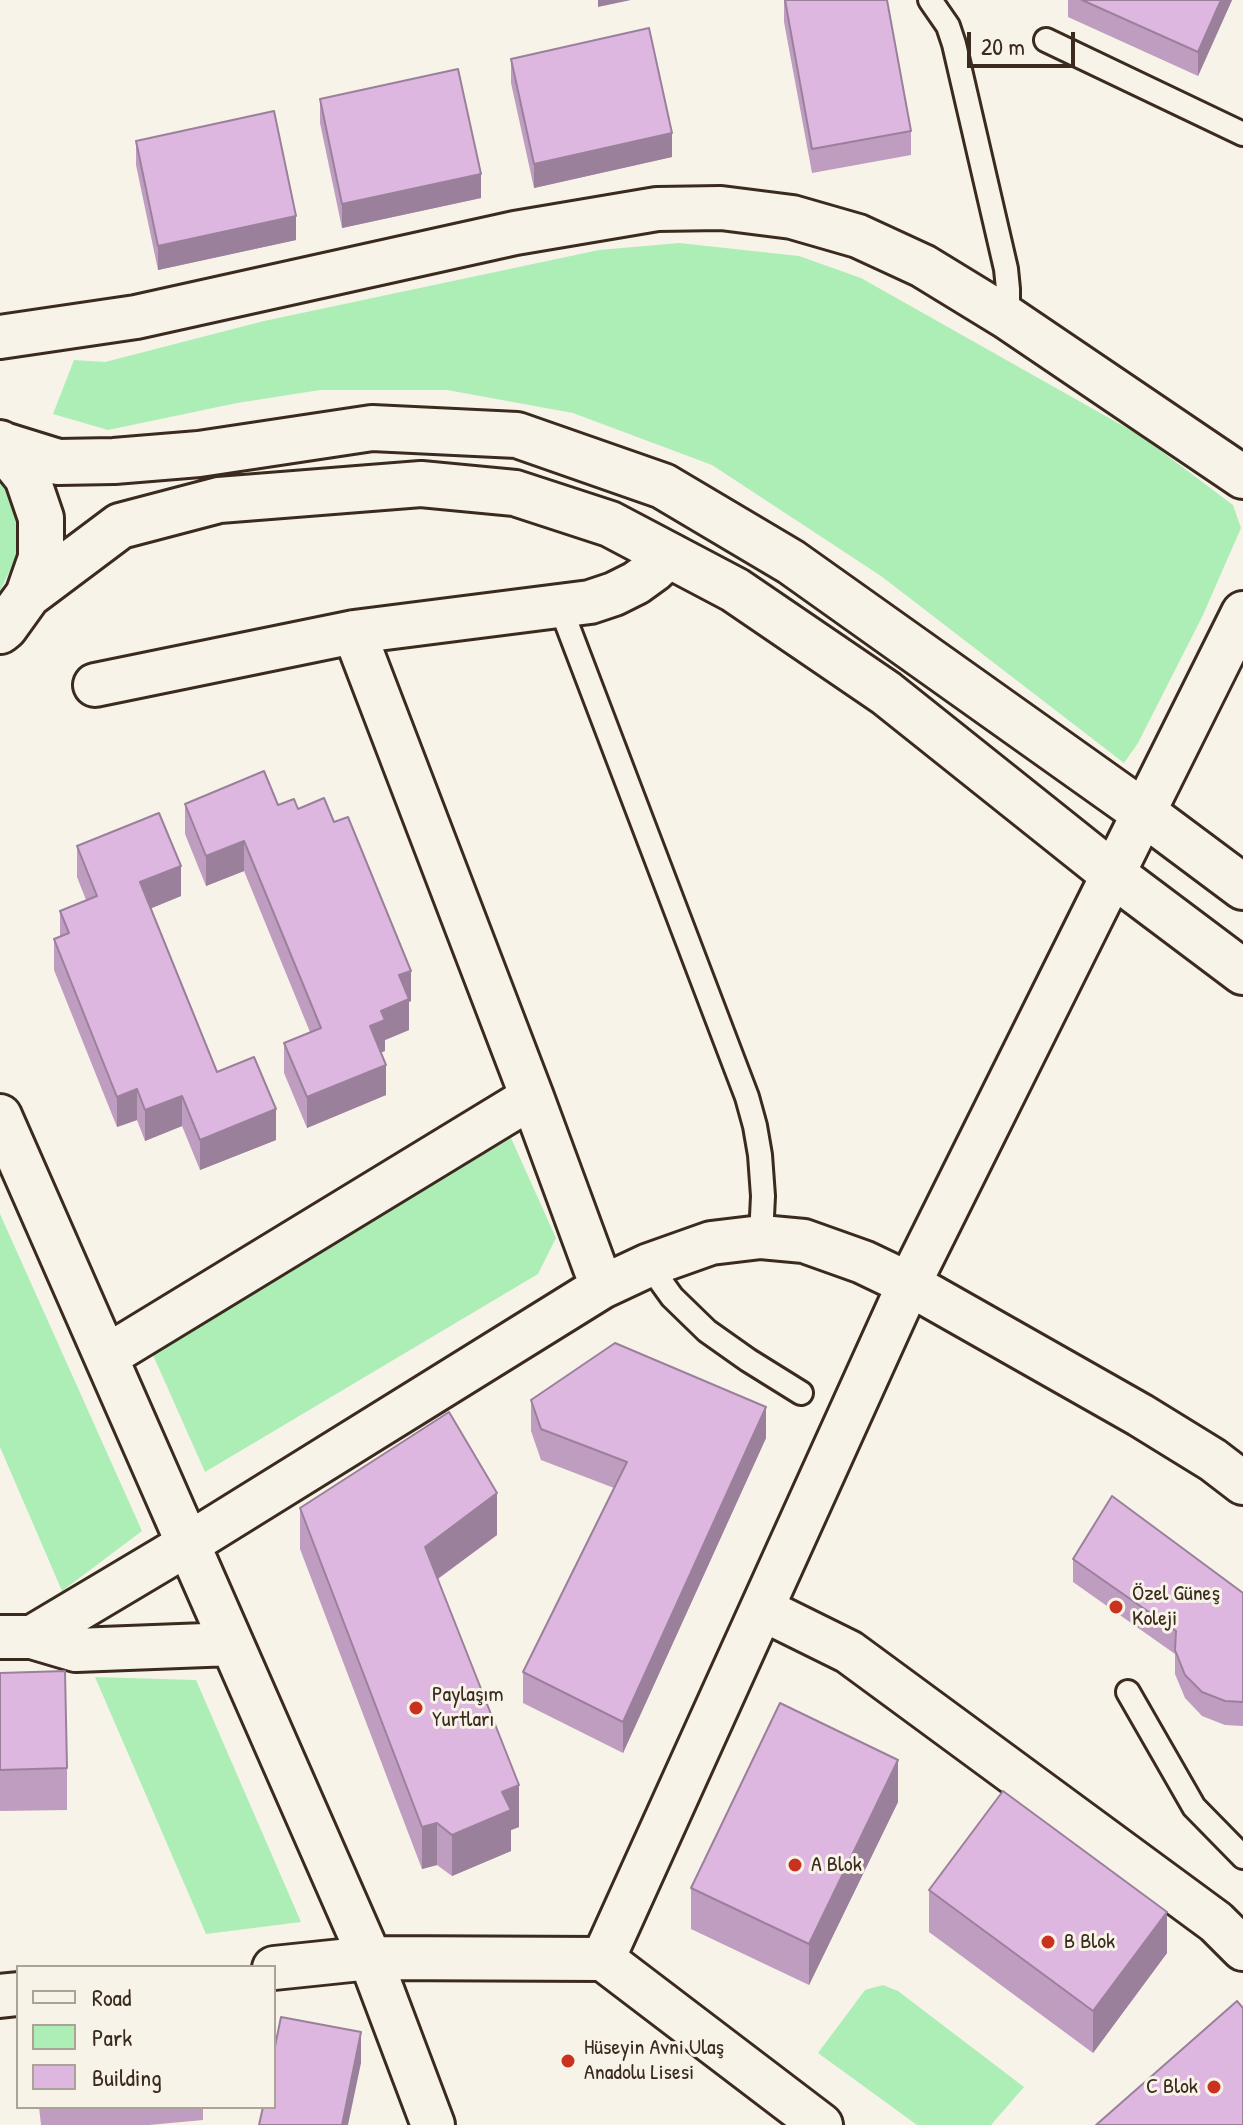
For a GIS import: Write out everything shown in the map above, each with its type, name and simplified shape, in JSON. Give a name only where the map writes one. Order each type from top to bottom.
[{"type":"main road","points":[[0,444],[58,462],[199,454],[372,428],[517,435],[663,486],[791,562],[1243,887]]},
{"type":"main road","points":[[0,444],[27,477],[41,518],[41,558],[28,595],[0,631]]},
{"type":"main road","points":[[28,595],[120,526],[219,500],[421,484],[515,493],[610,524],[735,590],[886,693],[1114,875],[1243,972]]},
{"type":"street","points":[[0,337],[136,317],[515,233],[657,209],[721,208],[792,217],[858,236],[923,266],[1008,318],[1243,477]]},
{"type":"street","points":[[95,685],[354,632],[590,602],[614,594],[645,577],[670,555]]},
{"type":"street","points":[[603,1959],[909,1284],[1243,613]]},
{"type":"street","points":[[354,632],[602,1287]]},
{"type":"street","points":[[107,1356],[532,1097]]},
{"type":"street","points":[[0,1116],[370,1958],[433,2125]]},
{"type":"street","points":[[16,1637],[188,1544],[602,1287],[649,1265],[711,1243],[761,1237],[804,1241],[863,1262],[909,1284],[1140,1415],[1213,1460],[1243,1483]]},
{"type":"street","points":[[762,1609],[849,1652],[1216,1922],[1243,1949]]},
{"type":"street","points":[[16,1637],[76,1650],[232,1644]]},
{"type":"street","points":[[276,1968],[370,1958],[603,1959],[821,2125]]},
{"type":"lane","points":[[930,0],[948,26],[954,44],[1006,269],[1008,318]]},
{"type":"lane","points":[[1046,40],[1243,134]]},
{"type":"lane","points":[[560,606],[747,1097],[760,1155],[763,1196],[761,1237]]},
{"type":"lane","points":[[649,1265],[672,1297],[707,1331],[801,1393]]},
{"type":"lane","points":[[1128,1692],[1194,1807],[1243,1857]]},
{"type":"green space","points":[[679,243],[799,256],[861,278],[1141,436],[1233,505],[1241,528],[1203,615],[1138,743],[1124,763],[881,576],[712,465],[573,413],[447,390],[320,390],[237,403],[108,430],[53,414],[74,360],[105,362],[264,321],[599,250]]},
{"type":"green space","points":[[0,473],[10,487],[19,522],[16,558],[0,591]]},
{"type":"green space","points":[[511,1138],[556,1238],[538,1274],[205,1472],[153,1355]]},
{"type":"green space","points":[[0,1214],[142,1531],[62,1591],[0,1447]]},
{"type":"green space","points":[[95,1677],[196,1680],[301,1922],[206,1934]]},
{"type":"green space","points":[[883,1985],[898,1991],[1024,2087],[991,2125],[917,2125],[818,2053],[865,1990]]},
{"type":"building","points":[[785,0],[887,0],[911,131],[812,149]]},
{"type":"building","points":[[1082,0],[1221,0],[1198,52]]},
{"type":"building","points":[[649,28],[672,133],[534,164],[511,59]]},
{"type":"building","points":[[458,69],[481,174],[342,204],[320,99]]},
{"type":"building","points":[[274,111],[296,216],[158,246],[136,141]]},
{"type":"building","points":[[264,771],[278,805],[294,799],[298,809],[324,798],[334,822],[348,817],[411,971],[399,975],[409,999],[381,1011],[385,1020],[370,1026],[386,1065],[307,1097],[284,1043],[321,1028],[244,841],[206,856],[185,804]]},
{"type":"building","points":[[159,813],[181,866],[140,882],[217,1072],[254,1057],[276,1109],[200,1140],[182,1096],[145,1110],[137,1089],[117,1097],[54,939],[69,933],[60,911],[97,896],[77,846]]},
{"type":"building","points":[[615,1343],[766,1407],[623,1722],[523,1672],[627,1462],[541,1429],[531,1400]]},
{"type":"building","name":"Paylaşım Yurtları","points":[[449,1412],[497,1493],[425,1547],[519,1785],[502,1792],[511,1810],[452,1835],[437,1823],[422,1827],[300,1508]]},
{"type":"building","points":[[1112,1496],[1243,1593],[1243,1702],[1225,1701],[1202,1692],[1185,1675],[1175,1650],[1176,1631],[1073,1559]]},
{"type":"building","points":[[65,1671],[67,1768],[0,1770],[0,1673]]},
{"type":"building","name":"A Blok","points":[[780,1703],[898,1760],[809,1944],[691,1888]]},
{"type":"building","name":"B Blok","points":[[1003,1791],[1167,1912],[1093,2011],[929,1890]]},
{"type":"building","points":[[1237,2001],[1243,2008],[1243,2125],[1096,2125]]},
{"type":"building","points":[[281,2017],[361,2032],[342,2125],[259,2125],[263,2109],[276,2109],[276,2041]]},
{"type":"place","name":"Özel Güneş Koleji","points":[[1116,1607]]},
{"type":"place","name":"Paylaşım Yurtları","points":[[416,1708]]},
{"type":"place","name":"A Blok","points":[[795,1865]]},
{"type":"place","name":"B Blok","points":[[1048,1942]]},
{"type":"place","name":"Hüseyin Avni Ulaş Anadolu Lisesi","points":[[568,2061]]},
{"type":"place","name":"C Blok","points":[[1214,2087]]}]
